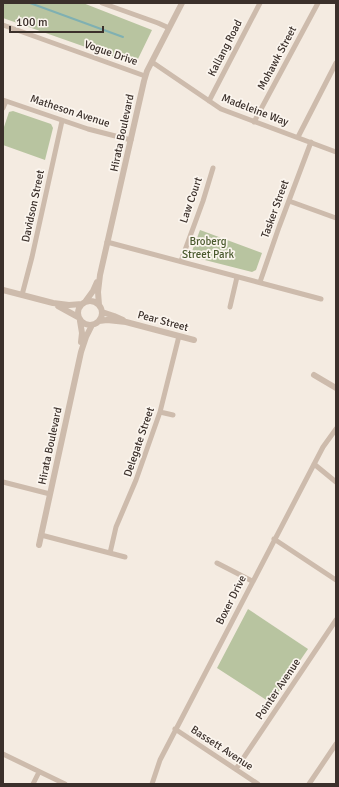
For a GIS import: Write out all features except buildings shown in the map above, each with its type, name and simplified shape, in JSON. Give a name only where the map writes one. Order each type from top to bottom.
[{"type":"street","points":[[102,3],[151,20],[169,28]]},
{"type":"street","name":"Hirata Boulevard","points":[[99,305],[98,292],[100,275],[145,76],[182,3]]},
{"type":"street","name":"Kallang Road","points":[[209,102],[260,3]]},
{"type":"street","name":"Mohawk Street","points":[[254,122],[318,3]]},
{"type":"street","name":"Vogue Drive","points":[[3,25],[145,76]]},
{"type":"street","name":"Madeleine Way","points":[[152,62],[221,109],[336,152]]},
{"type":"street","points":[[298,137],[336,63]]},
{"type":"street","points":[[3,108],[4,100]]},
{"type":"street","name":"Matheson Avenue","points":[[4,100],[62,121],[131,140]]},
{"type":"street","name":"Davidson Street","points":[[22,295],[32,257],[62,121]]},
{"type":"street","name":"Tasker Street","points":[[260,282],[311,142]]},
{"type":"street","name":"Law Court","points":[[181,261],[203,201],[213,168]]},
{"type":"street","points":[[289,201],[336,218]]},
{"type":"street","points":[[107,242],[321,298]]},
{"type":"street","name":"Hirata Boulevard","points":[[84,303],[93,291],[100,275]]},
{"type":"street","points":[[230,307],[237,277]]},
{"type":"street","points":[[3,290],[53,303],[69,305],[94,301],[99,305],[102,312],[101,318],[92,325],[85,324],[68,310],[53,303]]},
{"type":"street","points":[[79,319],[79,307],[84,303]]},
{"type":"street","name":"Pear Street","points":[[102,312],[126,322]]},
{"type":"street","name":"Hirata Boulevard","points":[[79,319],[82,333],[81,352]]},
{"type":"street","name":"Pear Street","points":[[99,321],[107,320],[126,322],[194,340]]},
{"type":"street","name":"Hirata Boulevard","points":[[39,545],[81,352],[92,325]]},
{"type":"street","name":"Delegate Street","points":[[110,553],[116,527],[136,480],[160,412],[179,336]]},
{"type":"street","points":[[314,375],[336,388]]},
{"type":"street","points":[[160,412],[173,415]]},
{"type":"street","name":"Boxer Drive","points":[[152,784],[160,760],[175,729],[323,447],[336,430]]},
{"type":"street","points":[[314,464],[336,482]]},
{"type":"street","points":[[3,482],[50,494]]},
{"type":"street","points":[[41,535],[125,557]]},
{"type":"street","points":[[274,539],[336,580]]},
{"type":"street","points":[[217,563],[252,581]]},
{"type":"street","name":"Pointer Avenue","points":[[236,769],[336,620]]},
{"type":"street","name":"Bassett Avenue","points":[[175,729],[258,784]]},
{"type":"street","points":[[309,784],[336,744]]},
{"type":"street","points":[[3,754],[65,784]]},
{"type":"street","points":[[33,784],[39,772]]},
{"type":"green space","points":[[3,3],[83,3],[152,30],[137,61],[131,63],[3,18]]},
{"type":"green space","points":[[13,111],[51,124],[53,128],[45,160],[3,145],[3,130],[9,112]]},
{"type":"green space","name":"Broberg Street Park","points":[[200,230],[262,253],[256,270],[252,272],[193,257],[191,254]]},
{"type":"green space","points":[[248,609],[308,649],[271,703],[217,668]]},
{"type":"waterway","points":[[30,3],[123,37]]}]
